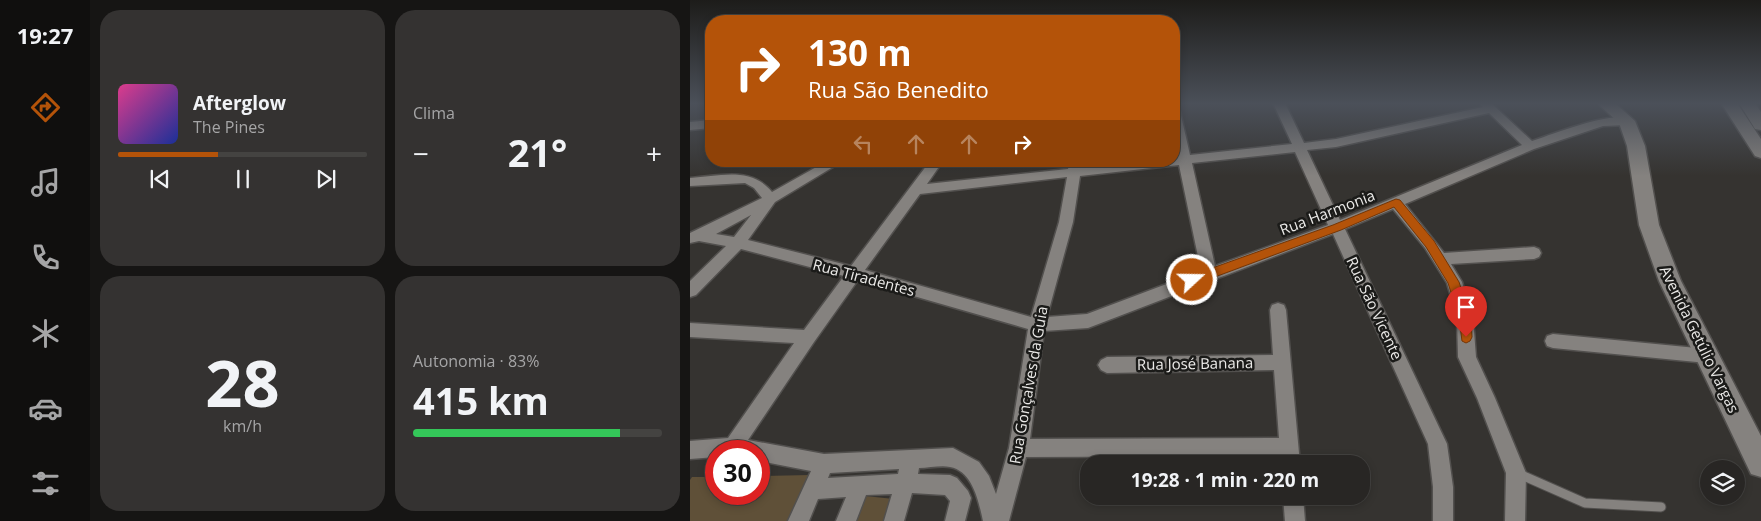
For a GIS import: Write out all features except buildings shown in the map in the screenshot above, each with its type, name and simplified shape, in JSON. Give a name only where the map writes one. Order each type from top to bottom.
[{"type":"street","name":"Rua São Vicente","points":[[1290,127],[1437,444],[1443,487],[1443,521]]},
{"type":"street","points":[[1180,160],[1336,143],[1400,127]]},
{"type":"street","points":[[1510,127],[1530,146]]},
{"type":"street","name":"Rua Harmonia","points":[[1037,325],[1088,321],[1337,227],[1530,146],[1586,127]]},
{"type":"street","name":"Avenida Getúlio Vargas","points":[[1629,127],[1636,146],[1649,226],[1670,282],[1761,464]]},
{"type":"street","points":[[1745,127],[1761,152]]},
{"type":"street","points":[[1180,138],[1209,274]]},
{"type":"street","points":[[694,237],[770,199],[826,167]]},
{"type":"street","points":[[738,440],[808,337],[933,167]]},
{"type":"street","points":[[916,190],[1075,167]]},
{"type":"street","name":"Rua Gonçalves da Guia","points":[[999,521],[1019,448],[1037,325],[1066,222],[1075,167]]},
{"type":"street","points":[[690,182],[747,179],[759,185],[770,199]]},
{"type":"street","points":[[690,292],[738,243],[770,199]]},
{"type":"street","points":[[1396,203],[1441,260],[1454,282],[1465,318],[1467,357],[1516,472],[1515,521]]},
{"type":"street","name":"Rua Tiradentes","points":[[694,237],[738,243],[1037,325]]},
{"type":"street","points":[[1441,260],[1534,253]]},
{"type":"street","points":[[1019,448],[1289,455],[1278,310]]},
{"type":"street","points":[[690,330],[808,337]]},
{"type":"street","points":[[1553,341],[1707,356]]},
{"type":"street","name":"Rua José Banana","points":[[1107,365],[1282,362]]},
{"type":"street","points":[[690,450],[705,449]]},
{"type":"street","points":[[770,453],[824,464],[953,457],[968,464],[982,482],[993,521]]},
{"type":"street","points":[[894,521],[912,460]]},
{"type":"street","points":[[798,521],[824,464]]},
{"type":"street","points":[[813,489],[905,484],[950,485],[961,498],[955,521]]},
{"type":"street","points":[[846,521],[860,486]]},
{"type":"street","points":[[1294,505],[1295,521]]},
{"type":"lane","points":[[1516,472],[1586,502],[1661,507]]},
{"type":"shaded area","points":[[810,475],[789,521],[690,521],[690,480],[692,477],[705,477],[705,505],[770,505],[770,476]]},
{"type":"shaded area","points":[[865,496],[894,499],[887,521],[856,521]]},
{"type":"route","points":[[1192,280],[1337,227],[1396,203],[1430,244],[1454,282],[1465,318],[1466,337]]}]
